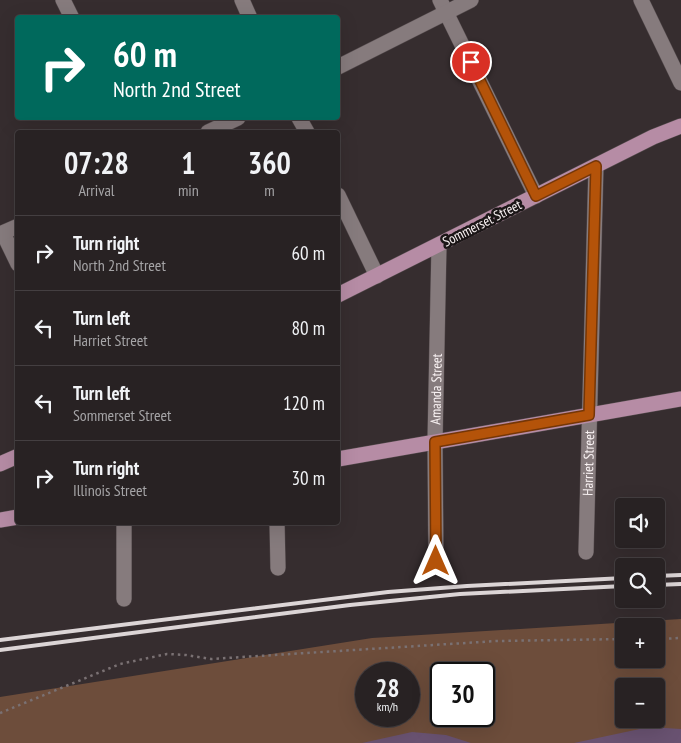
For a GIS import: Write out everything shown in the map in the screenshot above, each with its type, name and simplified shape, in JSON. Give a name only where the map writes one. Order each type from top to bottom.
[{"type":"main road","name":"Sommerset Street","points":[[340,294],[596,166],[681,126]]},
{"type":"main road","points":[[340,459],[681,399]]},
{"type":"main road","points":[[0,464],[15,457]]},
{"type":"main road","points":[[0,520],[15,518]]},
{"type":"street","points":[[63,0],[70,15]]},
{"type":"street","points":[[242,0],[249,15]]},
{"type":"street","points":[[340,66],[443,6],[471,0]]},
{"type":"street","points":[[641,0],[681,83]]},
{"type":"street","points":[[443,6],[536,196]]},
{"type":"street","points":[[212,130],[234,120]]},
{"type":"street","name":"Harriet Street","points":[[586,552],[596,166]]},
{"type":"street","points":[[340,199],[377,276]]},
{"type":"street","points":[[15,227],[1,234],[15,259]]},
{"type":"street","name":"Amanda Street","points":[[436,561],[435,442],[440,245]]},
{"type":"street","points":[[124,525],[124,599]]},
{"type":"street","points":[[278,525],[278,568]]},
{"type":"path","points":[[665,639],[681,638]]},
{"type":"path","points":[[0,714],[120,664],[167,654],[211,659],[497,641],[615,639]]},
{"type":"shaded area","points":[[681,619],[681,743],[0,743],[0,697],[372,638],[615,623],[615,668],[665,668],[665,620]]},
{"type":"shaded area","points":[[644,728],[681,729],[681,743],[574,743]]},
{"type":"shaded area","points":[[412,732],[446,735],[471,743],[362,743]]},
{"type":"railway","points":[[665,576],[681,575]]},
{"type":"railway","points":[[0,640],[388,592],[615,578]]},
{"type":"railway","points":[[665,585],[681,584]]},
{"type":"railway","points":[[0,650],[350,605],[460,594],[615,586]]},
{"type":"route","points":[[436,561],[435,442],[589,415],[596,166],[536,196],[471,62]]}]
